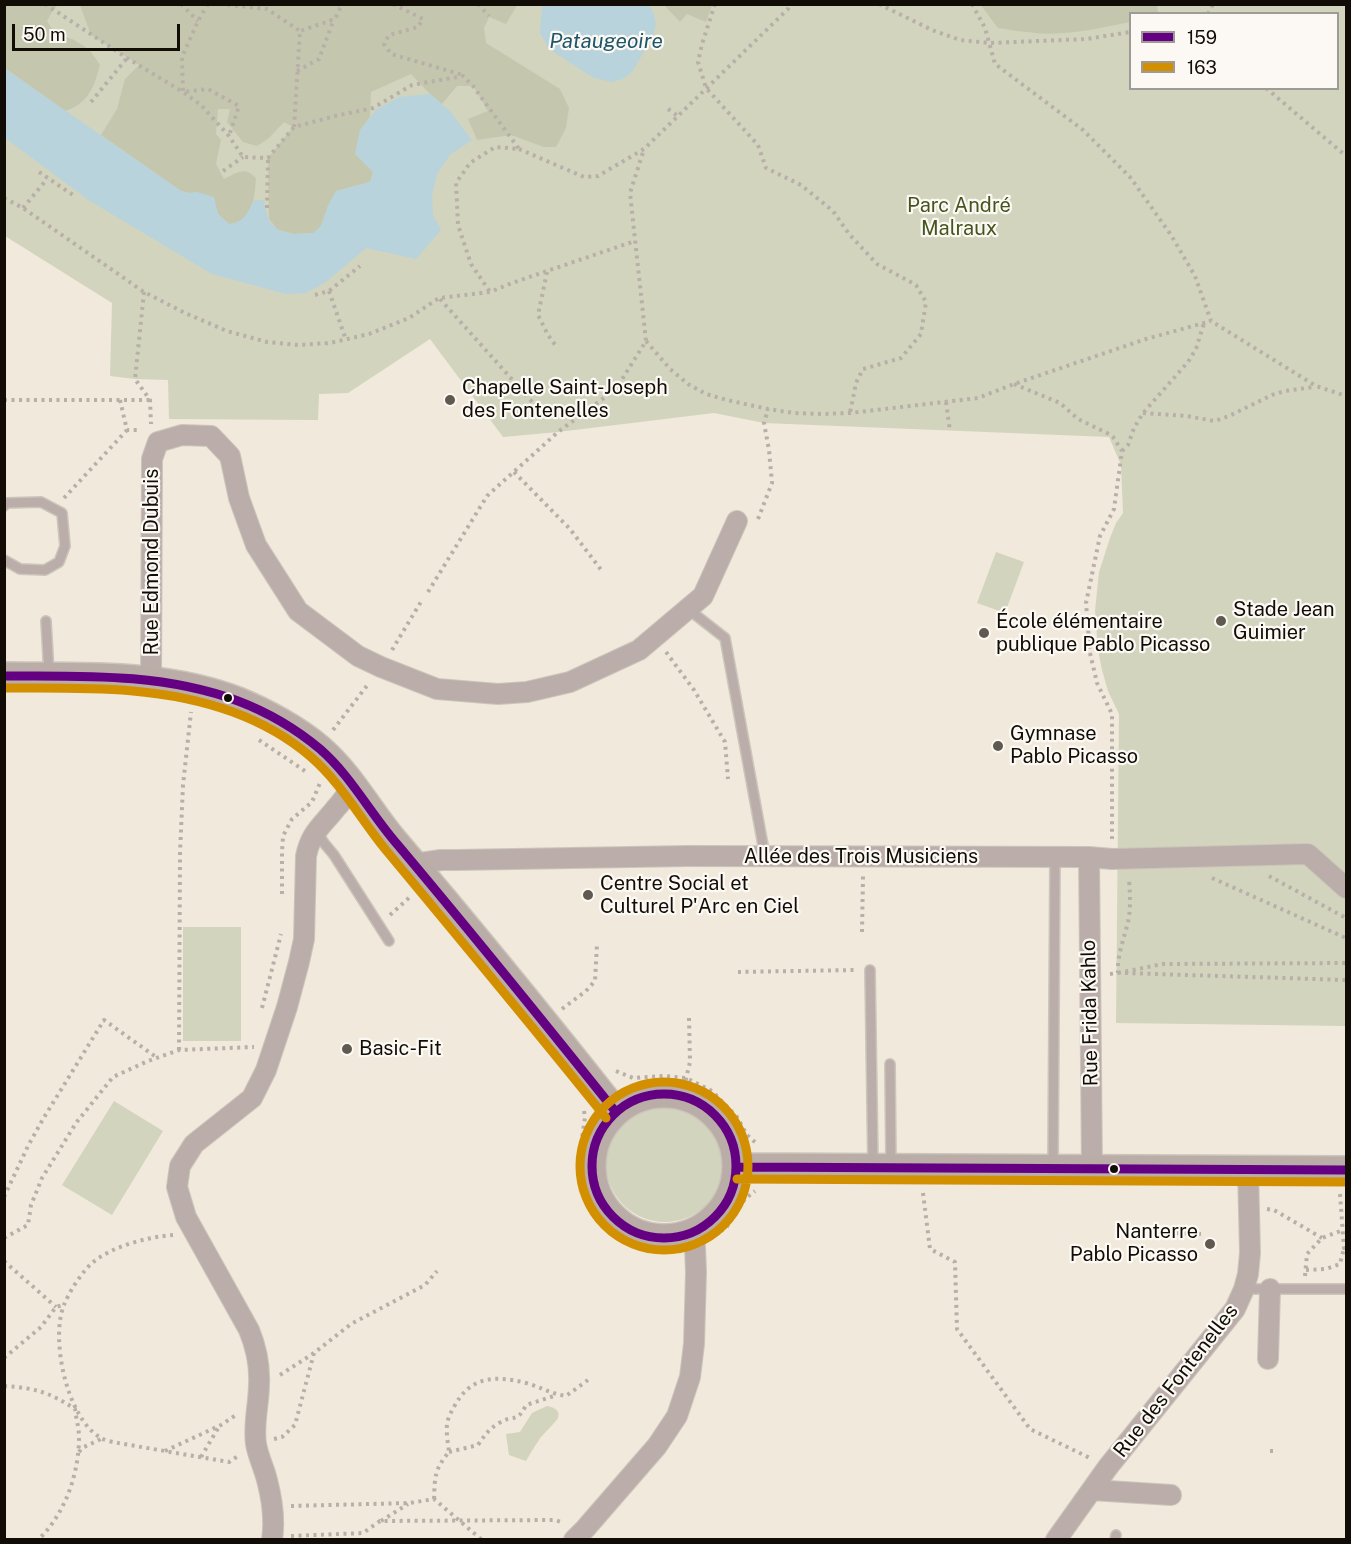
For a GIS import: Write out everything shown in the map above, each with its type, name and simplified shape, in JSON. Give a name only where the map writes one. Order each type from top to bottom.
[{"type":"street","name":"Rue Edmond Dubuis","points":[[151,680],[152,459],[158,442],[182,435],[211,436],[230,456],[240,498],[256,545],[298,611],[358,656],[381,668],[437,689],[498,694],[527,692],[570,682],[639,650],[703,596],[737,521]]},
{"type":"street","points":[[4,676],[151,680],[210,692],[268,715],[319,748],[353,784],[388,833],[615,1111]]},
{"type":"street","points":[[272,1538],[272,1506],[268,1482],[256,1444],[259,1384],[255,1343],[186,1217],[177,1187],[180,1166],[194,1144],[252,1098],[266,1070],[304,939],[308,843],[353,784]]},
{"type":"street","name":"Allée des Trois Musiciens","points":[[414,864],[441,860],[765,856],[1117,859],[1308,854],[1347,888]]},
{"type":"street","name":"Rue Frida Kahlo","points":[[1089,857],[1092,1169]]},
{"type":"street","points":[[694,1239],[642,1235],[620,1223],[602,1204],[593,1181],[592,1155],[600,1131],[615,1111],[636,1099],[684,1087],[715,1114],[727,1130],[734,1148],[747,1167]]},
{"type":"street","points":[[747,1167],[1248,1169],[1343,1178]]},
{"type":"street","points":[[580,1534],[657,1446],[677,1416],[690,1377],[694,1344],[694,1239],[719,1213],[734,1183],[747,1167]]},
{"type":"street","name":"Rue des Fontenelles","points":[[1056,1539],[1108,1467],[1235,1309],[1244,1289],[1250,1253],[1248,1169]]},
{"type":"street","points":[[1268,1359],[1270,1289]]},
{"type":"street","points":[[1092,1490],[1171,1495]]},
{"type":"lane","points":[[4,506],[6,503],[41,502],[62,513],[65,546],[59,562],[45,570],[20,569],[4,560]]},
{"type":"lane","points":[[45,570],[45,582]]},
{"type":"lane","points":[[688,609],[725,638],[765,856]]},
{"type":"lane","points":[[46,621],[49,677]]},
{"type":"lane","points":[[316,830],[388,941]]},
{"type":"lane","points":[[1053,1169],[1055,858]]},
{"type":"lane","points":[[870,970],[882,1167]]},
{"type":"lane","points":[[882,1167],[890,1064]]},
{"type":"lane","points":[[1244,1289],[1347,1289]]},
{"type":"path","points":[[45,4],[201,105],[229,136],[243,157]]},
{"type":"path","points":[[181,4],[198,21]]},
{"type":"path","points":[[183,92],[182,57],[208,4]]},
{"type":"path","points":[[220,4],[267,7],[300,30]]},
{"type":"path","points":[[296,71],[319,58],[342,4]]},
{"type":"path","points":[[393,4],[423,19],[418,27],[389,35],[384,44],[391,54],[463,76],[473,86],[519,149]]},
{"type":"path","points":[[478,4],[489,16]]},
{"type":"path","points":[[715,4],[698,62],[706,88],[758,145],[766,168],[801,185],[825,205],[877,264],[916,285],[926,302],[921,334],[901,358],[863,369],[856,383],[850,412]]},
{"type":"path","points":[[490,292],[471,264],[459,225],[456,183],[470,163],[495,147],[519,149],[584,177],[598,176],[644,149],[788,9],[790,4]]},
{"type":"path","points":[[879,4],[932,30],[960,40],[990,43],[1087,39],[1129,32]]},
{"type":"path","points":[[972,4],[985,28],[995,64],[1083,130],[1130,177],[1177,246],[1194,276],[1211,321],[1316,387],[1347,396]]},
{"type":"path","points":[[300,30],[335,19]]},
{"type":"path","points":[[294,127],[300,30]]},
{"type":"path","points":[[90,102],[127,58]]},
{"type":"path","points":[[267,208],[268,158],[294,127],[373,108],[412,85],[463,76]]},
{"type":"path","points":[[183,92],[208,89],[239,106],[229,136]]},
{"type":"path","points":[[1268,90],[1347,156]]},
{"type":"path","points":[[668,109],[678,116]]},
{"type":"path","points":[[644,149],[630,193],[646,341],[670,369],[688,384],[727,400],[794,413],[822,414],[978,398],[1146,339],[1211,321]]},
{"type":"path","points":[[223,171],[243,157],[268,158]]},
{"type":"path","points":[[39,172],[73,195]]},
{"type":"path","points":[[23,208],[48,179]]},
{"type":"path","points":[[4,198],[23,208],[144,292],[185,313],[227,331],[267,342],[298,345],[330,343],[369,334],[409,318],[439,298],[490,292],[635,242]]},
{"type":"path","points":[[315,295],[329,291],[360,266]]},
{"type":"path","points":[[547,271],[538,315],[556,346]]},
{"type":"path","points":[[329,291],[346,340]]},
{"type":"path","points":[[54,509],[127,430],[151,431],[150,400],[135,379],[144,292]]},
{"type":"path","points":[[439,298],[543,414]]},
{"type":"path","points":[[1119,973],[1118,963],[1130,905],[1129,879],[1117,859],[1112,714],[1097,683],[1090,653],[1086,603],[1100,536],[1114,509],[1122,451],[1128,445],[1143,413],[1188,362],[1196,349],[1204,323]]},
{"type":"path","points":[[428,592],[487,496],[558,432],[616,389],[646,341]]},
{"type":"path","points":[[1014,384],[1060,403],[1078,419],[1113,437],[1122,451]]},
{"type":"path","points":[[1143,413],[1215,421],[1272,395],[1316,387]]},
{"type":"path","points":[[4,400],[150,400]]},
{"type":"path","points":[[120,400],[127,430]]},
{"type":"path","points":[[946,402],[950,431]]},
{"type":"path","points":[[737,521],[749,527],[758,519],[772,483],[770,450],[765,423],[768,409]]},
{"type":"path","points":[[514,472],[570,529],[602,571]]},
{"type":"path","points":[[654,637],[694,690],[726,742],[728,779]]},
{"type":"path","points":[[179,1050],[180,853],[183,785],[191,711]]},
{"type":"path","points":[[1232,856],[1347,918]]},
{"type":"path","points":[[862,932],[863,857]]},
{"type":"path","points":[[1209,877],[1347,938]]},
{"type":"path","points":[[560,1012],[595,981],[597,944]]},
{"type":"path","points":[[1119,973],[1163,964],[1347,963]]},
{"type":"path","points":[[738,972],[870,970]]},
{"type":"path","points":[[1089,974],[1347,980]]},
{"type":"path","points":[[684,1087],[690,1062],[689,1018]]},
{"type":"path","points":[[4,1197],[38,1128],[104,1020],[156,1058]]},
{"type":"path","points":[[4,1238],[28,1225],[31,1205],[42,1178],[76,1123],[112,1078],[179,1050],[252,1047],[272,1051]]},
{"type":"path","points":[[583,1106],[585,1117],[578,1168],[582,1186],[595,1213],[611,1232],[655,1249],[694,1239],[726,1228],[745,1199],[757,1189],[747,1167],[756,1144],[747,1135],[737,1117],[712,1091],[684,1087],[663,1076],[633,1078],[604,1067],[590,1078]]},
{"type":"path","points":[[920,1167],[930,1249],[955,1262],[957,1329],[1030,1429],[1108,1467]]},
{"type":"path","points":[[1306,1270],[1326,1269],[1340,1264],[1346,1248],[1340,1201],[1343,1178]]},
{"type":"path","points":[[1340,1201],[1347,1201]]},
{"type":"path","points":[[1248,1208],[1274,1210],[1322,1238]]},
{"type":"path","points":[[1304,1289],[1307,1254],[1322,1238],[1343,1230]]},
{"type":"path","points":[[38,1539],[62,1509],[73,1479],[78,1456],[79,1435],[75,1409],[67,1387],[60,1355],[58,1332],[63,1305],[77,1281],[92,1263],[116,1249],[156,1236],[195,1233]]},
{"type":"path","points":[[1173,1237],[1173,1233],[1201,1234]]},
{"type":"path","points":[[4,1261],[56,1307]]},
{"type":"path","points":[[259,1384],[277,1377],[314,1353],[351,1324],[425,1285],[437,1271]]},
{"type":"path","points":[[4,1358],[41,1327],[56,1307],[63,1305]]},
{"type":"path","points":[[4,1386],[29,1388],[57,1397],[75,1409],[90,1430],[101,1439],[229,1462],[256,1444],[282,1437],[295,1425],[314,1353]]},
{"type":"path","points":[[449,1452],[447,1425],[451,1413],[466,1389],[475,1383],[497,1379],[525,1383],[566,1396],[588,1380]]},
{"type":"path","points":[[434,1499],[435,1475],[440,1463],[449,1452],[478,1445],[487,1432],[501,1422],[522,1414],[526,1405],[558,1395]]},
{"type":"path","points":[[164,1451],[236,1416],[237,1405]]},
{"type":"path","points":[[201,1458],[221,1425]]},
{"type":"path","points":[[78,1456],[82,1448],[101,1439]]},
{"type":"path","points":[[272,1506],[410,1503],[434,1499],[482,1539]]},
{"type":"path","points":[[272,1538],[363,1533],[410,1503]]},
{"type":"path","points":[[380,1521],[555,1520],[580,1534]]},
{"type":"green space","points":[[5,4],[58,5],[47,21],[55,34],[72,39],[84,46],[100,65],[93,87],[80,104],[65,111],[5,68]]},
{"type":"green space","name":"Parc André Malraux","points":[[4,5],[1346,5],[1346,1026],[1116,1023],[1119,714],[1108,691],[1102,670],[1095,611],[1099,572],[1116,523],[1123,513],[1121,465],[1109,437],[764,423],[714,413],[503,437],[430,339],[348,393],[319,394],[318,420],[169,419],[168,380],[110,376],[112,303],[5,236]]},
{"type":"green space","points":[[80,5],[517,5],[506,24],[489,17],[484,28],[486,43],[560,89],[569,108],[566,128],[556,147],[544,147],[511,135],[477,140],[468,119],[488,111],[473,86],[457,86],[442,104],[411,74],[371,92],[370,117],[360,130],[373,172],[370,182],[336,191],[321,226],[314,233],[294,234],[278,230],[269,219],[268,158],[293,127],[284,122],[269,138],[257,146],[243,142],[227,122],[230,109],[218,109],[216,134],[221,140],[216,164],[224,179],[244,171],[256,178],[251,209],[244,219],[229,224],[197,192],[181,191],[101,135],[117,109],[125,79],[139,65],[91,35]]},
{"type":"green space","points":[[664,5],[712,5],[706,22],[687,14],[680,22]]},
{"type":"green space","points":[[981,5],[1157,5],[1158,12],[1129,12],[1129,22],[1083,31],[1048,34],[998,28]]},
{"type":"green space","points":[[996,552],[1024,562],[1005,613],[977,603]]},
{"type":"green space","points":[[183,927],[241,927],[241,1041],[183,1041]]},
{"type":"green space","points":[[114,1101],[163,1131],[112,1215],[62,1185]]},
{"type":"green space","points":[[665,1104],[688,1108],[707,1121],[720,1140],[724,1163],[720,1186],[707,1205],[688,1218],[665,1222],[642,1218],[623,1205],[610,1186],[606,1163],[610,1140],[623,1121],[642,1108]]},
{"type":"green space","points":[[547,1406],[557,1411],[558,1418],[526,1461],[509,1455],[506,1434],[520,1432],[532,1413]]},
{"type":"water","name":"Pataugeoire","points":[[542,5],[649,5],[656,24],[653,36],[632,72],[623,79],[612,82],[594,78],[549,49],[540,33]]},
{"type":"water","points":[[4,68],[181,191],[197,192],[214,197],[218,214],[229,224],[242,219],[254,200],[263,200],[269,221],[278,230],[294,234],[313,233],[321,226],[336,191],[370,182],[373,172],[355,154],[360,130],[376,110],[399,97],[430,94],[450,111],[472,140],[450,155],[437,174],[432,196],[433,215],[441,230],[416,259],[366,248],[326,282],[306,293],[286,294],[212,274],[90,201],[5,138]]},
{"type":"transit line","name":"159","points":[[4,676],[122,678],[181,685],[249,705],[301,735],[320,749],[341,771],[387,832],[615,1111]]},
{"type":"transit line","name":"163","points":[[4,688],[120,690],[177,697],[233,712],[274,731],[293,743],[332,778],[385,849],[606,1118]]},
{"type":"transit line","name":"163","points":[[664,1082],[696,1088],[711,1096],[723,1107],[734,1119],[742,1134],[748,1166],[742,1198],[734,1213],[723,1225],[711,1236],[696,1244],[664,1250],[632,1244],[617,1236],[605,1225],[594,1213],[586,1198],[580,1166],[586,1134],[594,1119],[605,1107],[617,1096],[632,1088],[664,1082]]},
{"type":"transit line","name":"159","points":[[664,1094],[692,1099],[715,1115],[731,1138],[736,1166],[731,1194],[715,1217],[692,1233],[664,1238],[636,1233],[613,1217],[597,1194],[592,1166],[597,1138],[613,1115],[636,1099],[664,1094]]},
{"type":"transit line","name":"159","points":[[737,1167],[1346,1170]]},
{"type":"transit line","name":"163","points":[[737,1179],[1346,1182]]},
{"type":"place","name":"Chapelle Saint-Joseph des Fontenelles","points":[[450,400]]},
{"type":"place","name":"Stade Jean Guimier","points":[[1221,621]]},
{"type":"place","name":"École élémentaire publique Pablo Picasso","points":[[984,633]]},
{"type":"place","name":"Gymnase Pablo Picasso","points":[[998,746]]},
{"type":"place","name":"Centre Social et Culturel P'Arc en Ciel","points":[[588,895]]},
{"type":"place","name":"Basic-Fit","points":[[347,1049]]},
{"type":"place","name":"Nanterre Pablo Picasso","points":[[1210,1244]]}]
